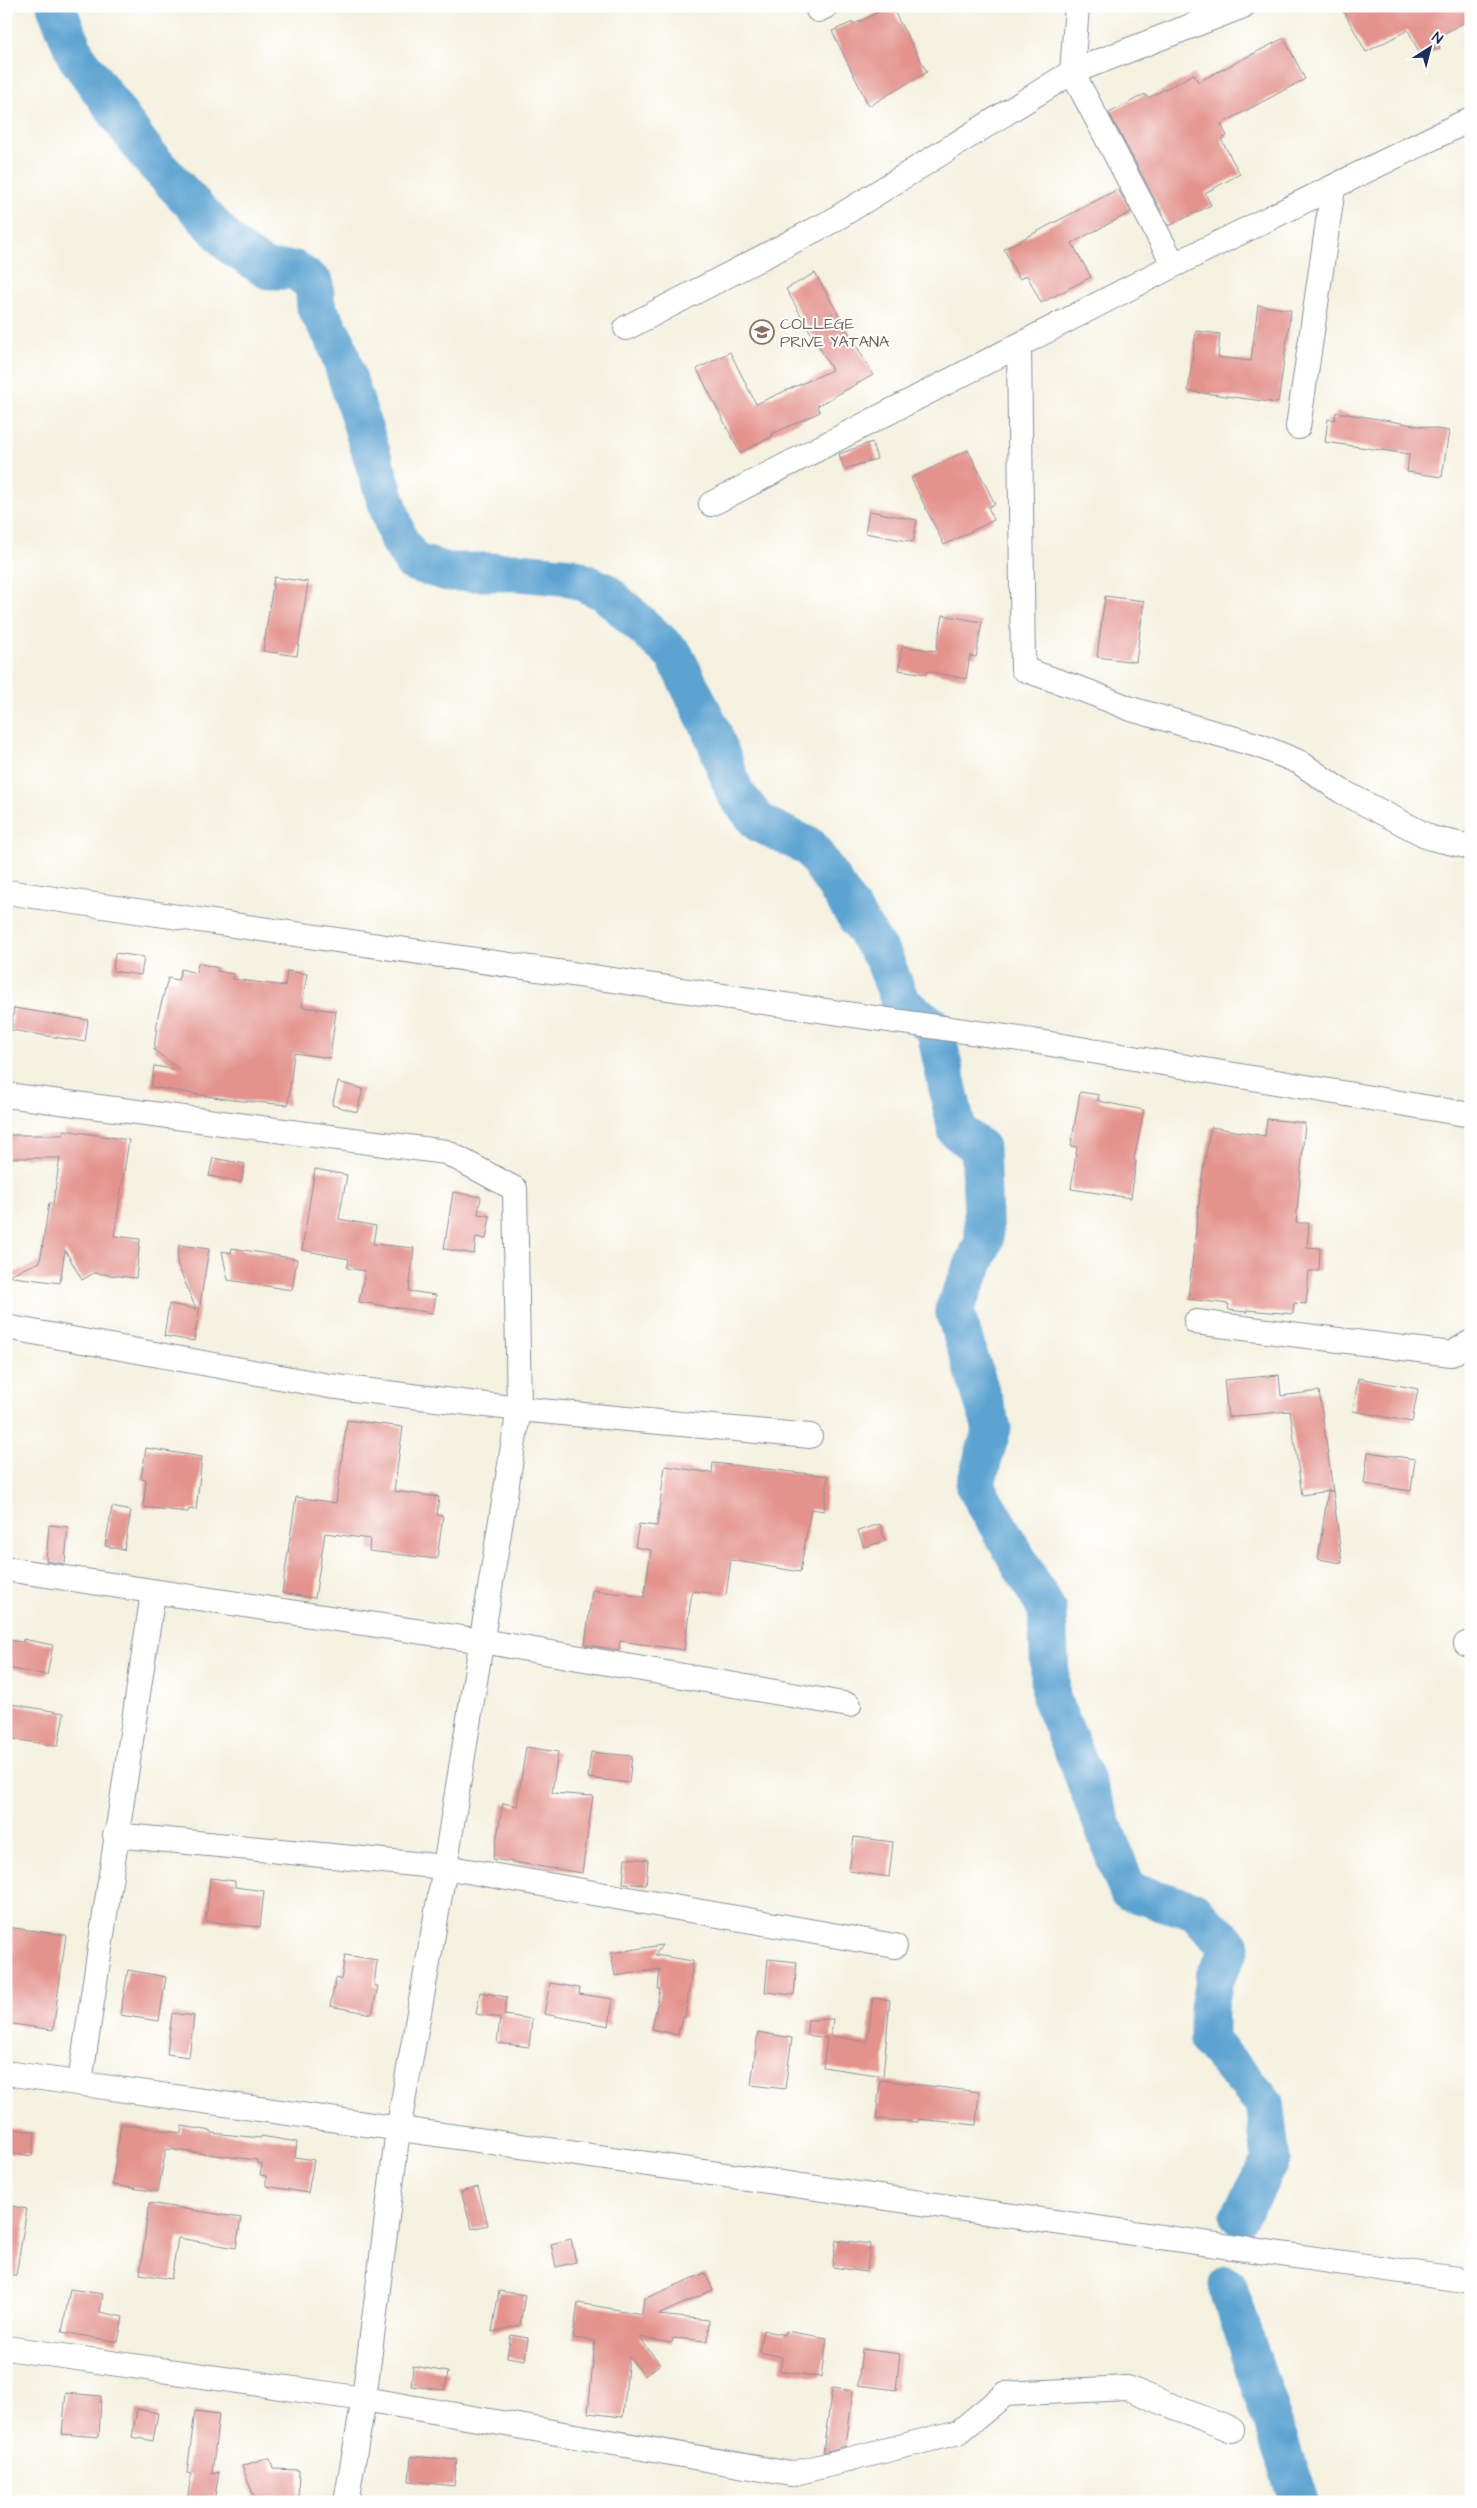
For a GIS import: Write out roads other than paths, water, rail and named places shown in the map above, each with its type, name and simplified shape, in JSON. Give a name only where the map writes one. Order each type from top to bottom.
[{"type":"street","points":[[1077,6],[1072,72],[1174,265]]},
{"type":"street","points":[[626,328],[832,221],[1072,72],[1243,6]]},
{"type":"street","points":[[711,504],[1174,265],[1471,119]]},
{"type":"street","points":[[1298,428],[1333,188]]},
{"type":"street","points":[[1019,345],[1023,669],[1131,709],[1260,746],[1298,762],[1341,790],[1431,838],[1471,847]]},
{"type":"street","points":[[6,892],[1034,1041],[1471,1115]]},
{"type":"street","points":[[6,1095],[446,1152],[515,1189],[520,1409],[445,1866],[398,2130],[364,2399],[346,2502]]},
{"type":"street","points":[[1196,1322],[1451,1354],[1471,1342]]},
{"type":"street","points":[[6,1326],[329,1386],[520,1409],[810,1436]]},
{"type":"street","points":[[6,1569],[153,1593],[482,1640],[849,1705]]},
{"type":"street","points":[[80,2082],[115,1835],[153,1593]]},
{"type":"street","points":[[115,1835],[445,1866],[895,1946]]},
{"type":"street","points":[[6,2073],[1471,2281]]},
{"type":"street","points":[[6,2348],[364,2399],[791,2474],[959,2432],[1005,2394],[1127,2388],[1232,2430]]},
{"type":"waterway","points":[[56,6],[76,56],[149,157],[233,247],[268,270],[295,270],[314,284],[316,307],[336,342],[398,538],[413,562],[448,572],[519,572],[571,577],[605,592],[674,655],[712,731],[735,793],[759,823],[810,847],[884,959],[901,1003],[935,1028],[957,1131],[980,1148],[984,1241],[954,1310],[992,1428],[975,1486],[1047,1610],[1051,1699],[1080,1766],[1128,1891],[1194,1911],[1231,1947],[1214,1979],[1209,2008],[1209,2040],[1264,2103],[1271,2160],[1240,2216]]},
{"type":"waterway","points":[[1227,2285],[1299,2502]]},
{"type":"place","name":"COLLEGE PRIVE YATANA","points":[[762,332]]}]
